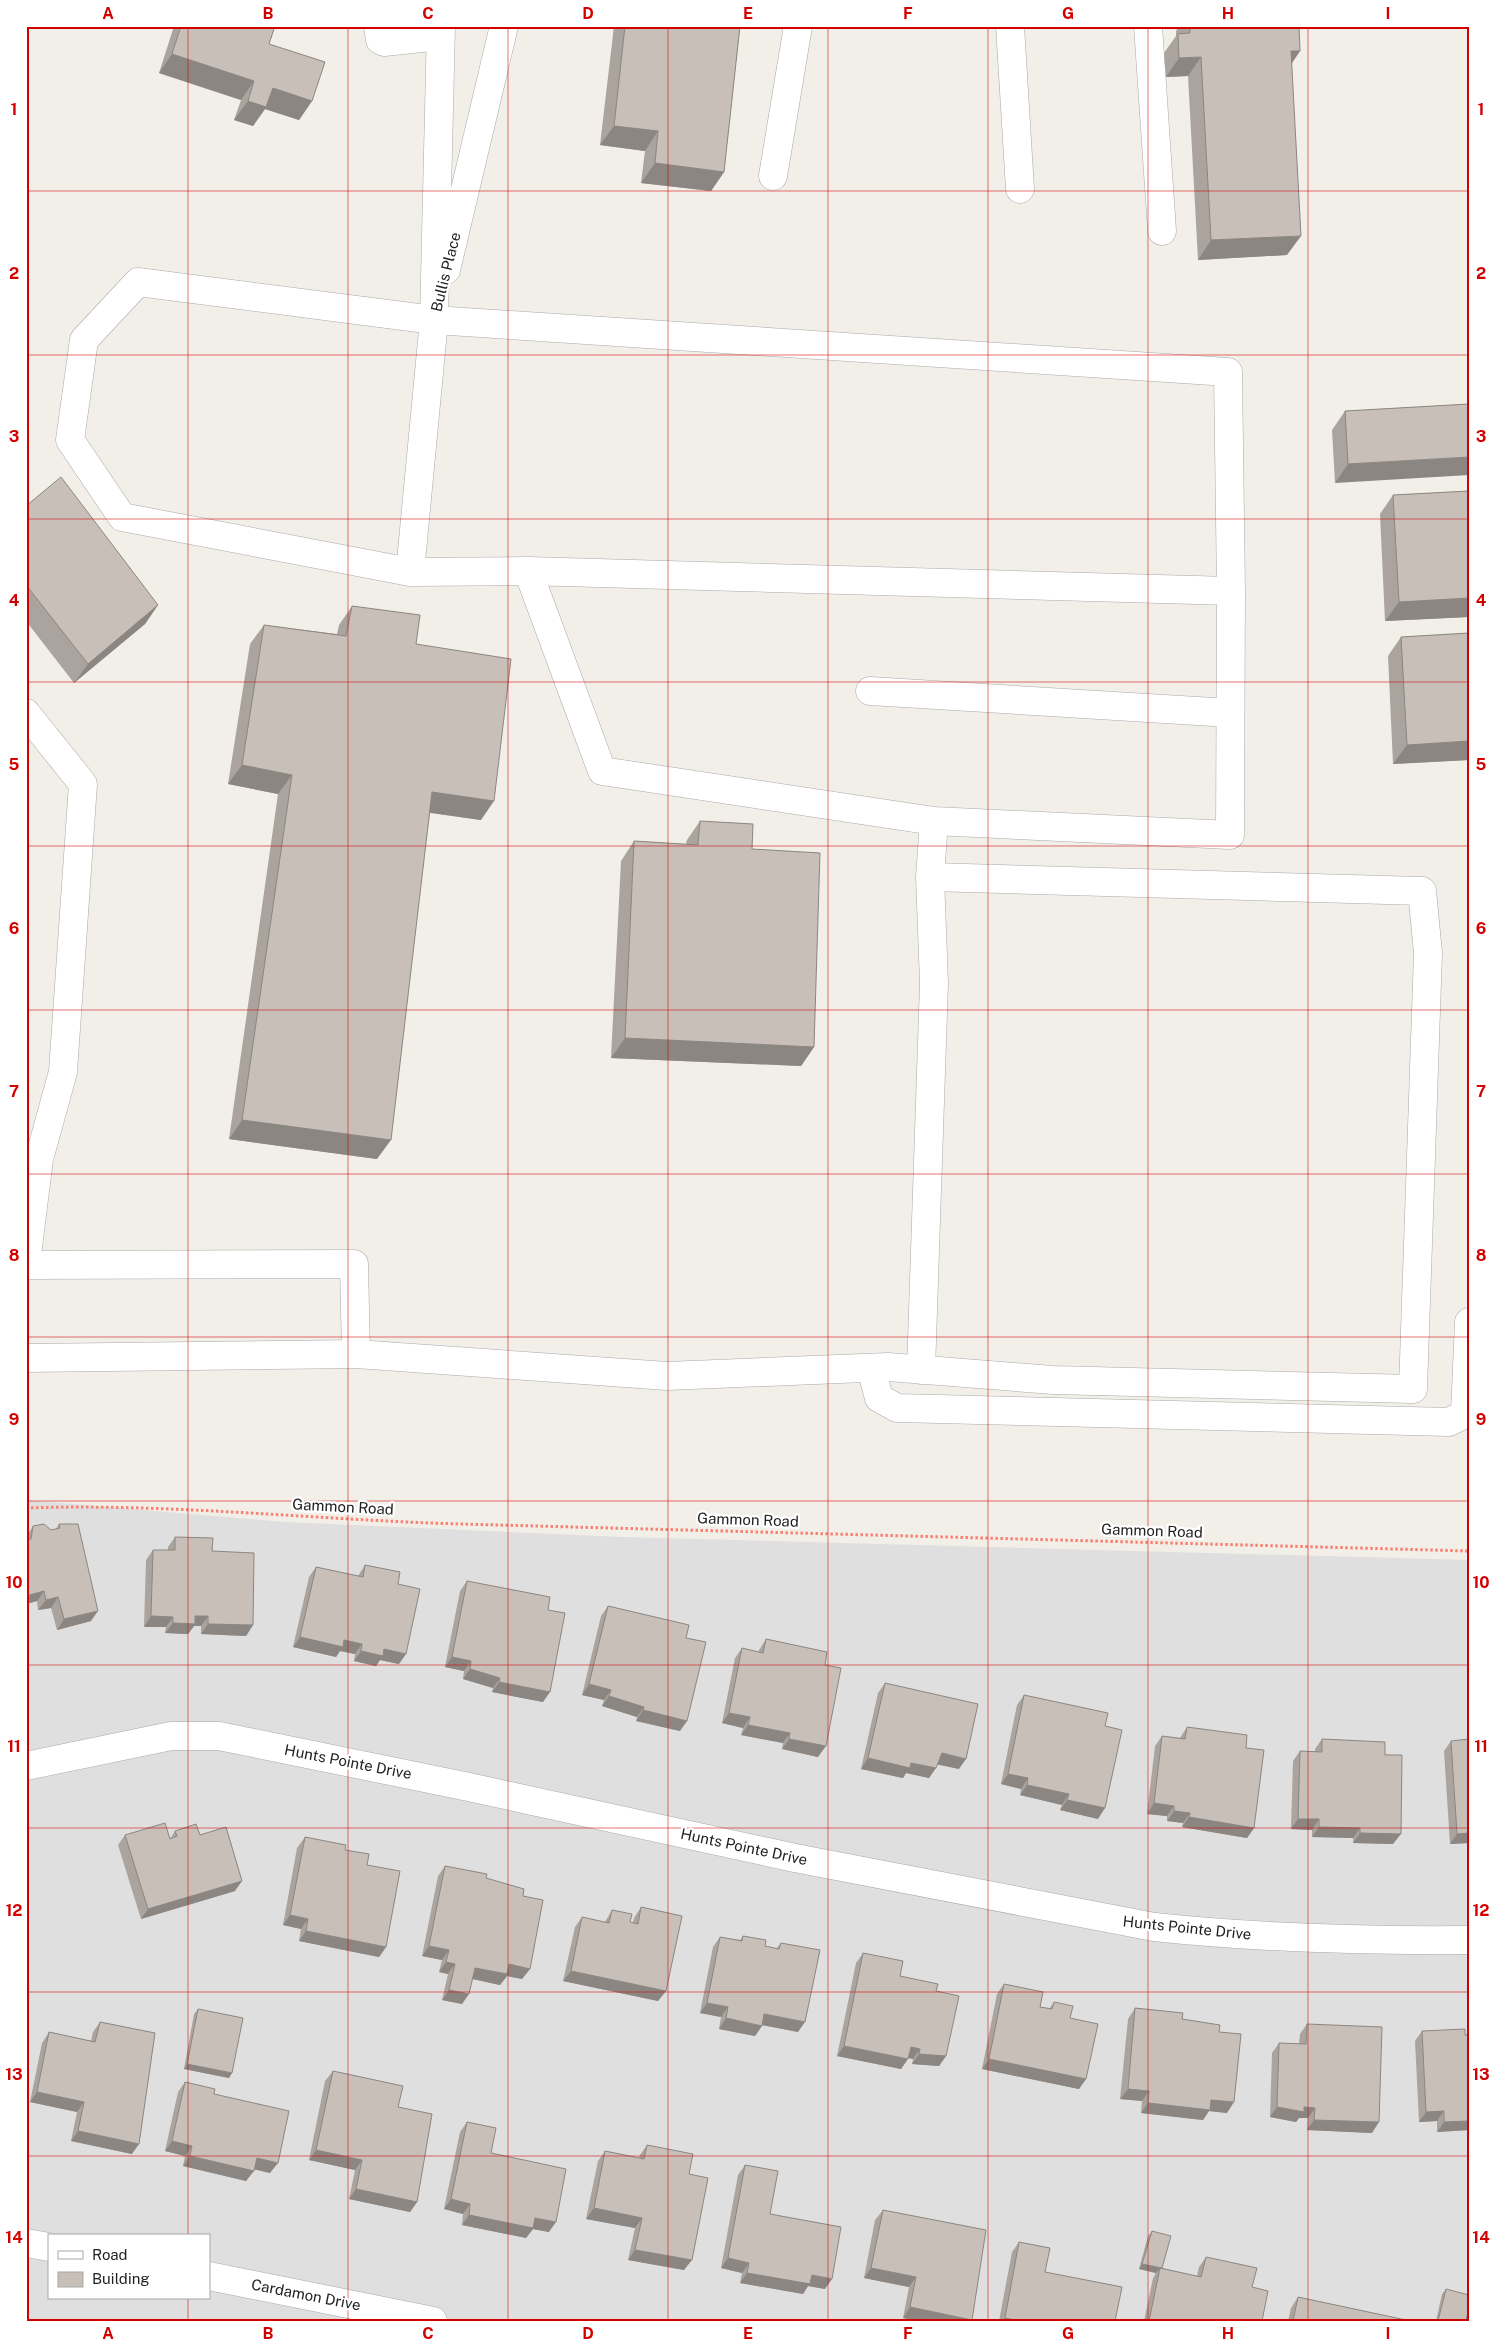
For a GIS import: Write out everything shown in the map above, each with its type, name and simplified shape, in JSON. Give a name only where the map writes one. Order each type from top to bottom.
[{"type":"street","points":[[378,26],[380,40],[384,42],[440,31]]},
{"type":"street","name":"Bullis Place","points":[[434,320],[504,26]]},
{"type":"street","points":[[773,176],[798,26]]},
{"type":"street","points":[[1010,26],[1020,189]]},
{"type":"street","points":[[1148,26],[1162,231]]},
{"type":"street","name":"Bullis Place","points":[[434,320],[440,31]]},
{"type":"street","points":[[528,571],[602,772],[934,821],[1230,835],[1231,591],[1228,372],[434,320],[138,282],[84,340],[70,440],[122,517],[410,572],[528,571],[1231,591]]},
{"type":"street","points":[[410,572],[434,320]]},
{"type":"street","points":[[870,691],[1230,714]]},
{"type":"street","points":[[26,713],[84,784],[63,1072],[39,1160],[26,1264],[354,1264],[356,1354]]},
{"type":"street","points":[[921,1370],[934,983],[930,877],[934,821]]},
{"type":"street","points":[[26,1358],[356,1354],[667,1376],[872,1368],[1053,1380],[1413,1389],[1428,953],[1422,891],[930,877]]},
{"type":"street","points":[[872,1368],[879,1398],[897,1408],[1448,1422],[1467,1412],[1469,1322]]},
{"type":"street","name":"Hunts Pointe Drive","points":[[26,1766],[171,1736],[219,1736],[464,1786],[795,1858],[1154,1928],[1362,1941],[1469,1940]]},
{"type":"street","points":[[26,2244],[48,2248]]},
{"type":"street","name":"Cardamon Drive","points":[[210,2276],[433,2321]]},
{"type":"path","name":"Gammon Road","points":[[26,1508],[71,1506],[186,1509],[418,1523],[1469,1551]]},
{"type":"shaded area","points":[[26,1500],[285,1522],[623,1537],[1469,1560],[1469,2321],[26,2321]]},
{"type":"building","points":[[181,26],[275,26],[269,44],[325,62],[312,101],[273,88],[266,107],[248,101],[254,81],[172,54]]},
{"type":"building","points":[[625,26],[740,26],[724,172],[655,163],[658,131],[614,126]]},
{"type":"building","points":[[1190,26],[1299,26],[1300,51],[1291,51],[1301,236],[1211,240],[1201,57],[1179,58],[1178,34],[1190,33]]},
{"type":"building","points":[[1469,404],[1469,457],[1348,464],[1345,411]]},
{"type":"building","points":[[61,477],[158,605],[88,664],[26,585],[26,506]]},
{"type":"building","points":[[1469,491],[1469,598],[1399,602],[1393,495]]},
{"type":"building","points":[[352,606],[420,615],[416,644],[511,659],[494,801],[432,792],[391,1140],[242,1120],[292,775],[242,765],[264,625],[346,636]]},
{"type":"building","points":[[1469,633],[1469,741],[1407,745],[1401,637]]},
{"type":"building","points":[[700,821],[753,824],[752,849],[820,853],[814,1047],[625,1038],[634,841],[698,845]]},
{"type":"building","points":[[44,1524],[51,1530],[60,1528],[59,1524],[78,1524],[98,1611],[64,1619],[58,1597],[46,1600],[44,1591],[26,1596],[26,1540],[31,1539],[33,1526]]},
{"type":"building","points":[[175,1537],[213,1538],[212,1551],[254,1553],[253,1625],[208,1624],[208,1616],[195,1616],[195,1624],[173,1623],[173,1617],[151,1616],[153,1550],[175,1550]]},
{"type":"building","points":[[365,1565],[400,1572],[398,1584],[420,1589],[406,1654],[384,1649],[383,1656],[361,1651],[362,1644],[344,1640],[343,1647],[300,1637],[316,1567],[363,1577]]},
{"type":"building","points":[[467,1581],[550,1597],[548,1610],[565,1613],[550,1692],[499,1682],[500,1678],[470,1669],[471,1661],[452,1657]]},
{"type":"building","points":[[608,1606],[689,1625],[686,1638],[706,1642],[687,1721],[643,1710],[644,1707],[609,1696],[611,1690],[589,1684]]},
{"type":"building","points":[[766,1639],[827,1652],[825,1665],[841,1668],[826,1746],[789,1739],[790,1733],[748,1725],[750,1717],[729,1713],[742,1648],[763,1653]]},
{"type":"building","points":[[885,1683],[978,1704],[966,1759],[942,1753],[936,1768],[911,1763],[910,1768],[868,1758]]},
{"type":"building","points":[[1024,1695],[1108,1713],[1105,1726],[1122,1730],[1105,1808],[1067,1800],[1069,1794],[1027,1785],[1028,1778],[1008,1774]]},
{"type":"building","points":[[1187,1727],[1247,1735],[1246,1748],[1264,1750],[1254,1828],[1189,1817],[1190,1813],[1174,1811],[1174,1806],[1154,1803],[1162,1736],[1185,1739]]},
{"type":"building","points":[[1322,1739],[1385,1742],[1385,1755],[1402,1755],[1401,1834],[1360,1833],[1360,1828],[1319,1827],[1319,1819],[1298,1819],[1300,1751],[1322,1752]]},
{"type":"building","points":[[1469,1739],[1469,1833],[1457,1834],[1451,1741]]},
{"type":"building","points":[[165,1823],[170,1839],[177,1836],[175,1831],[196,1824],[200,1835],[226,1827],[242,1881],[148,1909],[125,1835]]},
{"type":"building","points":[[305,1837],[346,1845],[345,1850],[369,1854],[367,1865],[400,1871],[386,1947],[306,1931],[308,1919],[290,1915]]},
{"type":"building","points":[[445,1866],[487,1874],[486,1878],[524,1889],[523,1896],[543,1900],[530,1969],[509,1964],[507,1974],[475,1968],[469,1994],[449,1990],[455,1964],[446,1962],[449,1950],[429,1946]]},
{"type":"building","points":[[641,1907],[682,1916],[666,1991],[571,1971],[582,1917],[609,1923],[612,1910],[632,1914],[630,1922],[638,1924]]},
{"type":"building","points":[[743,1936],[766,1940],[765,1946],[779,1949],[781,1943],[820,1950],[805,2022],[764,2014],[762,2026],[726,2018],[728,2007],[707,2003],[720,1937],[742,1941]]},
{"type":"building","points":[[863,1953],[903,1961],[900,1976],[938,1984],[936,1991],[959,1996],[946,2056],[919,2054],[920,2049],[911,2047],[908,2059],[844,2046]]},
{"type":"building","points":[[1004,1984],[1043,1992],[1040,2007],[1052,2009],[1054,2002],[1073,2006],[1070,2018],[1098,2024],[1086,2079],[989,2059]]},
{"type":"building","points":[[1135,2008],[1183,2013],[1182,2019],[1220,2025],[1219,2032],[1241,2034],[1234,2102],[1211,2100],[1210,2110],[1148,2103],[1149,2091],[1128,2089]]},
{"type":"building","points":[[198,2009],[243,2018],[232,2073],[187,2064]]},
{"type":"building","points":[[100,2022],[155,2033],[139,2144],[78,2131],[84,2102],[37,2092],[49,2032],[95,2042]]},
{"type":"building","points":[[1307,2024],[1382,2027],[1379,2122],[1314,2120],[1315,2108],[1304,2107],[1304,2112],[1277,2107],[1279,2043],[1306,2044]]},
{"type":"building","points":[[1465,2029],[1465,2035],[1469,2035],[1469,2121],[1444,2122],[1444,2111],[1426,2112],[1422,2031]]},
{"type":"building","points":[[333,2071],[403,2086],[398,2107],[432,2114],[417,2202],[356,2189],[362,2160],[316,2150]]},
{"type":"building","points":[[185,2082],[215,2089],[214,2094],[289,2111],[278,2163],[257,2158],[254,2171],[190,2156],[192,2146],[172,2141]]},
{"type":"building","points":[[467,2122],[496,2128],[491,2153],[566,2169],[556,2222],[535,2218],[533,2228],[469,2215],[470,2204],[451,2199]]},
{"type":"building","points":[[647,2145],[693,2154],[689,2174],[708,2178],[692,2260],[635,2250],[642,2218],[594,2208],[605,2151],[644,2159]]},
{"type":"building","points":[[745,2165],[778,2171],[770,2214],[841,2227],[832,2279],[812,2275],[810,2284],[747,2273],[749,2263],[728,2258]]},
{"type":"building","points":[[883,2210],[986,2230],[972,2320],[910,2307],[916,2277],[871,2268]]},
{"type":"building","points":[[1152,2231],[1171,2236],[1162,2268],[1142,2264]]},
{"type":"building","points":[[1019,2242],[1050,2248],[1045,2272],[1122,2287],[1115,2321],[1019,2321],[1005,2318]]},
{"type":"building","points":[[1206,2257],[1257,2268],[1252,2287],[1268,2291],[1262,2321],[1149,2321],[1160,2268],[1201,2277]]},
{"type":"building","points":[[1446,2289],[1469,2295],[1466,2321],[1438,2321]]},
{"type":"building","points":[[1298,2297],[1406,2320],[1406,2321],[1293,2321]]}]
